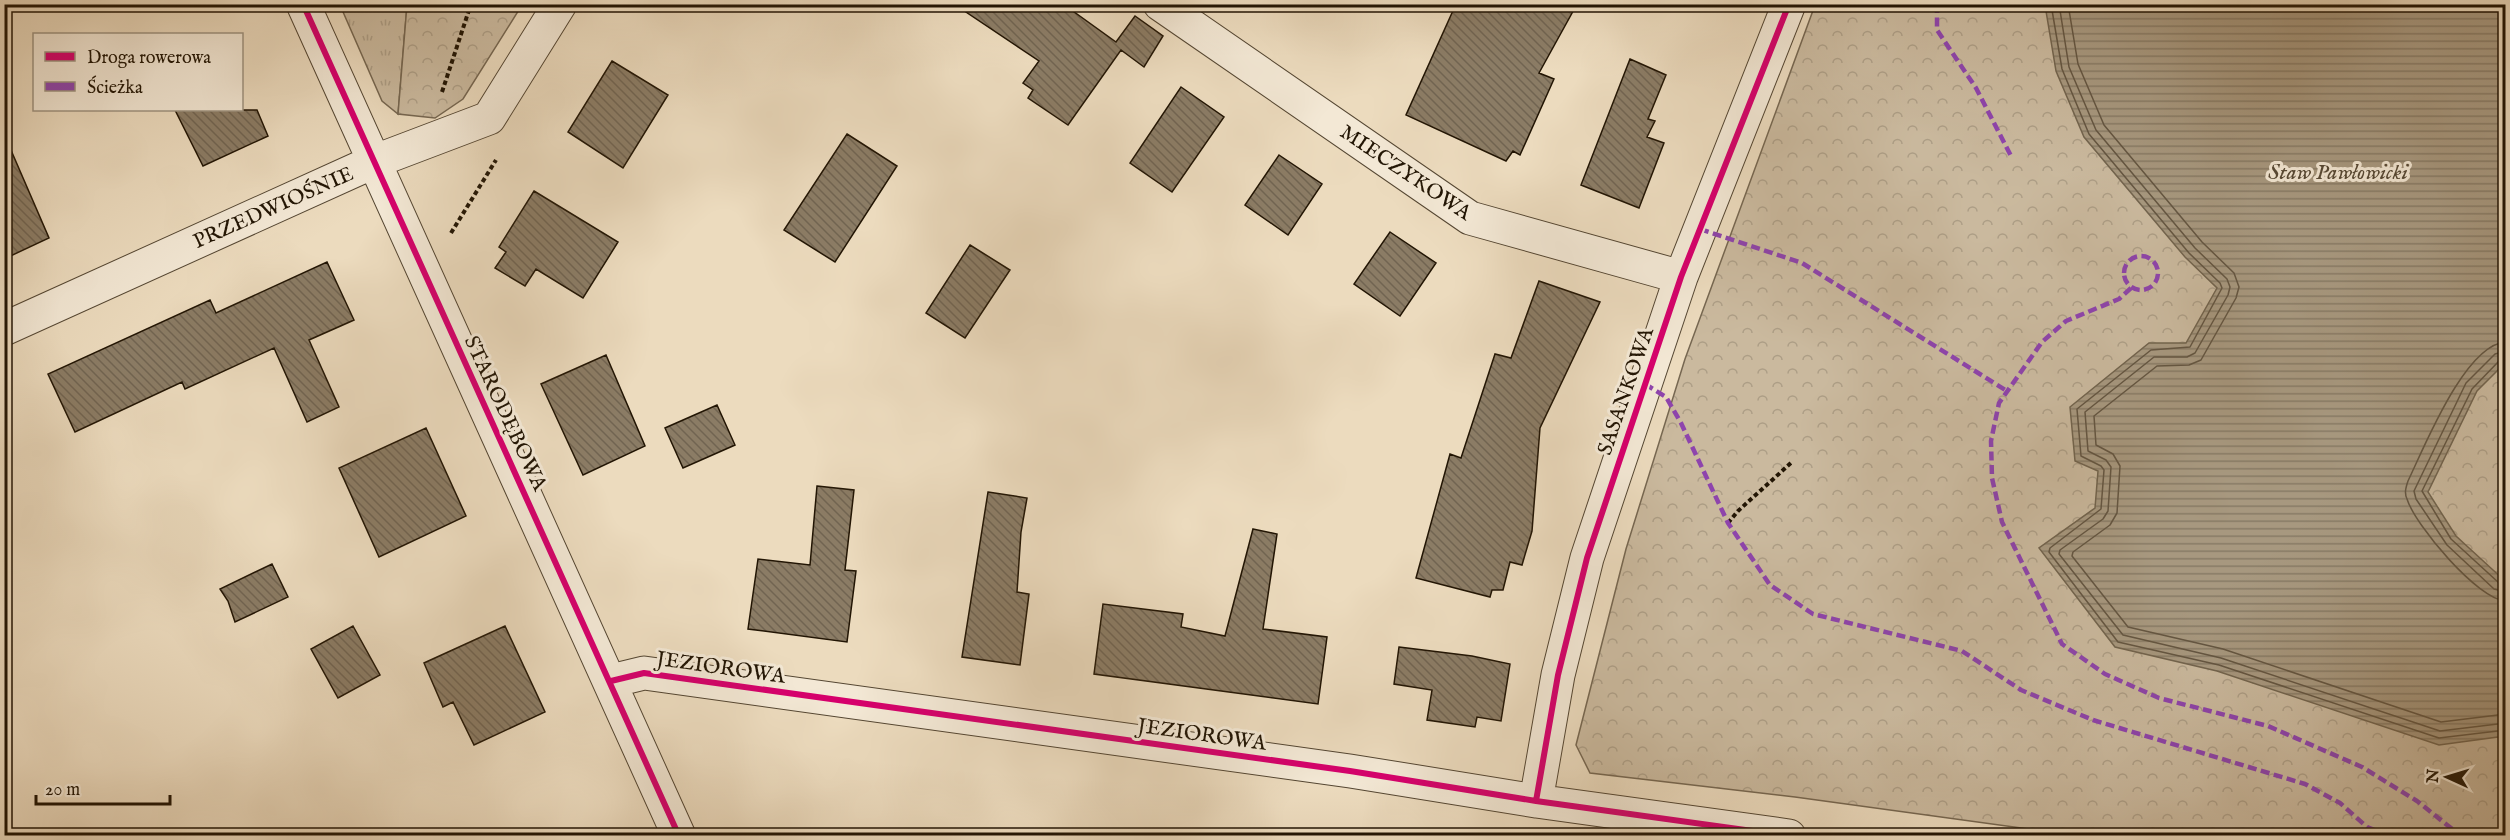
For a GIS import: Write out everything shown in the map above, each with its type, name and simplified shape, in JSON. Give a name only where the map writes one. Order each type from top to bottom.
[{"type":"street","name":"STARODĘBOWA","points":[[303,4],[611,681],[679,836]]},
{"type":"street","name":"PRZEDWIOŚNIE","points":[[4,329],[373,162],[489,118],[560,4]]},
{"type":"street","name":"MIECZYKOWA","points":[[1160,4],[1470,218],[1681,277]]},
{"type":"street","name":"SASANKOWA","points":[[1536,801],[1558,675],[1587,558],[1681,277],[1789,4]]},
{"type":"street","name":"JEZIOROWA","points":[[611,681],[644,673],[1350,771],[1536,801],[1789,836]]},
{"type":"path","points":[[445,84],[471,4]]},
{"type":"path","points":[[450,234],[499,154]]},
{"type":"path","points":[[1728,523],[1792,462]]},
{"type":"green space","points":[[340,5],[407,5],[398,114],[382,101]]},
{"type":"green space","points":[[407,5],[522,5],[463,99],[435,118],[398,114]]},
{"type":"green space","points":[[1815,5],[2505,5],[2505,835],[2072,835],[1795,797],[1590,773],[1576,745],[1626,549],[1685,359]]},
{"type":"water","name":"Staw Pawłowicki","points":[[2045,5],[2505,5],[2505,363],[2477,391],[2428,492],[2456,536],[2505,581],[2505,736],[2439,745],[2217,671],[2115,647],[2039,548],[2095,508],[2098,471],[2075,461],[2070,407],[2149,343],[2186,343],[2217,288],[2185,257],[2084,137],[2056,71]]},
{"type":"building","points":[[954,4],[1063,4],[1116,42],[1135,16],[1163,36],[1144,67],[1121,50],[1068,125],[1028,98],[1033,90],[1023,83],[1039,61]]},
{"type":"building","points":[[1456,4],[1577,4],[1539,73],[1554,79],[1520,155],[1513,151],[1506,161],[1406,115]]},
{"type":"building","points":[[1630,59],[1666,75],[1648,119],[1655,121],[1647,137],[1664,143],[1639,208],[1581,185]]},
{"type":"building","points":[[612,61],[668,95],[623,168],[568,132]]},
{"type":"building","points":[[1181,87],[1224,117],[1172,192],[1130,163]]},
{"type":"building","points":[[257,110],[268,136],[203,166],[176,111]]},
{"type":"building","points":[[4,134],[49,238],[4,259]]},
{"type":"building","points":[[847,134],[897,166],[835,262],[784,230]]},
{"type":"building","points":[[1279,155],[1322,184],[1288,235],[1245,205]]},
{"type":"building","points":[[534,191],[618,242],[583,298],[536,269],[525,286],[495,268],[506,252],[499,247]]},
{"type":"building","points":[[1390,232],[1436,263],[1400,316],[1354,284]]},
{"type":"building","points":[[970,245],[1010,270],[965,338],[926,313]]},
{"type":"building","points":[[327,262],[354,320],[309,340],[339,407],[307,422],[274,348],[185,389],[182,382],[75,432],[48,374],[210,300],[216,313]]},
{"type":"building","points":[[1539,281],[1600,302],[1540,428],[1532,531],[1522,565],[1510,562],[1503,590],[1492,590],[1490,597],[1416,578],[1450,454],[1461,458],[1495,354],[1511,358]]},
{"type":"building","points":[[606,355],[645,446],[583,475],[541,384]]},
{"type":"building","points":[[717,405],[735,445],[683,468],[665,428]]},
{"type":"building","points":[[426,428],[466,516],[379,557],[339,468]]},
{"type":"building","points":[[817,486],[854,490],[845,570],[856,571],[847,642],[748,629],[758,559],[810,565]]},
{"type":"building","points":[[988,492],[1027,498],[1021,532],[1017,592],[1029,594],[1020,665],[962,657]]},
{"type":"building","points":[[1253,529],[1277,534],[1263,629],[1327,637],[1318,704],[1094,674],[1103,604],[1183,614],[1181,627],[1225,636]]},
{"type":"building","points":[[272,564],[288,597],[235,622],[228,601],[220,589]]},
{"type":"building","points":[[353,626],[380,675],[338,698],[311,649]]},
{"type":"building","points":[[505,626],[545,712],[474,745],[453,702],[443,707],[424,663]]},
{"type":"building","points":[[1399,647],[1472,656],[1510,664],[1501,721],[1477,717],[1475,727],[1427,720],[1432,690],[1394,684]]},
{"type":"marked path","points":[[1937,4],[1937,30],[1976,88],[2011,156]]},
{"type":"marked path","points":[[1700,229],[1802,263],[2007,391]]},
{"type":"marked path","points":[[2141,256],[2153,261],[2158,273],[2153,285],[2141,290],[2129,285],[2124,273],[2129,261],[2141,256]]},
{"type":"marked path","points":[[2131,288],[2119,299],[2066,321],[2042,342],[1999,403],[1991,441],[1992,478],[2002,522],[2062,644],[2105,674],[2159,698],[2268,726],[2362,767],[2417,801],[2461,836]]},
{"type":"marked path","points":[[1645,384],[1666,397],[1681,423],[1728,523],[1770,585],[1813,614],[1962,651],[2021,690],[2093,720],[2305,784],[2340,803],[2367,827],[2389,836]]},
{"type":"cycle path","points":[[303,4],[679,836]]},
{"type":"cycle path","points":[[1536,801],[1558,675],[1587,558],[1681,277],[1789,4]]},
{"type":"cycle path","points":[[611,681],[644,673],[1350,771],[1536,801],[1789,836]]}]
